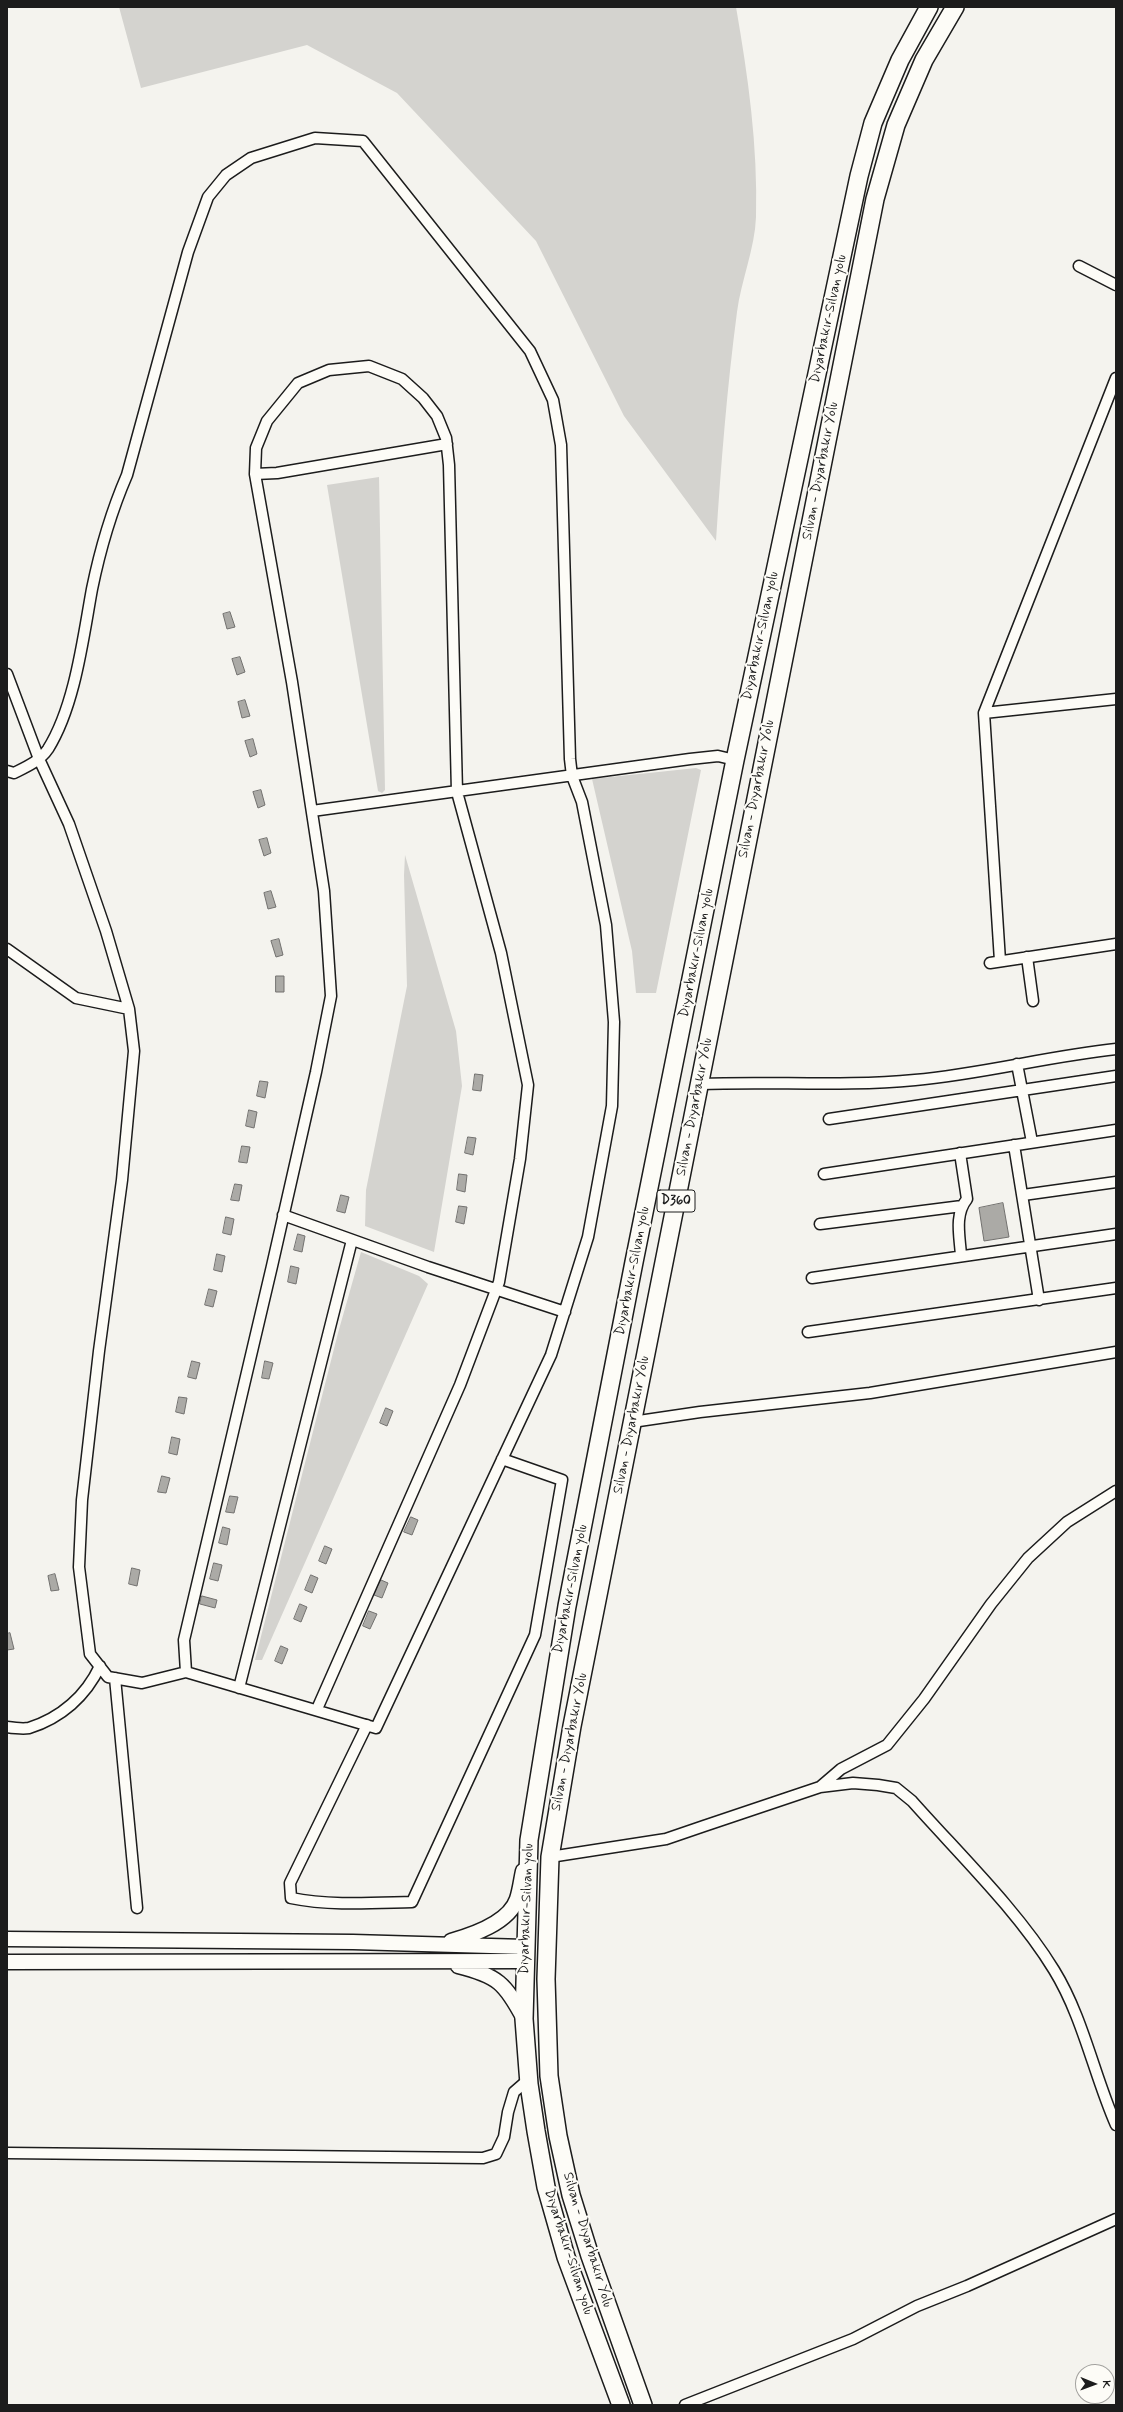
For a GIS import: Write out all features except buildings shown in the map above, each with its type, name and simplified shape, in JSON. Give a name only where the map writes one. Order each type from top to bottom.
[{"type":"highway","name":"Diyarbakır-Silvan yolu","points":[[621,2405],[566,2257],[546,2187],[529,2079],[524,2019],[529,1840],[567,1606],[735,760],[859,176],[873,123],[900,60],[929,7]]},
{"type":"highway","name":"Silvan - Diyarbakır Yolu","points":[[643,2405],[590,2256],[571,2195],[558,2136],[549,2076],[546,1979],[550,1857],[560,1786],[875,198],[896,125],[924,60],[955,7]]},
{"type":"street","points":[[7,674],[39,759],[69,824],[106,931],[129,1009],[134,1051],[124,1165],[95,1383],[82,1500],[79,1567],[90,1654],[108,1677],[142,1683],[186,1672],[317,1709],[376,1728],[551,1355],[588,1237],[612,1106],[614,1022],[606,925],[582,802],[572,776],[570,759],[561,452],[553,400],[530,351],[363,141],[315,138],[252,158],[226,175],[208,197],[188,252],[126,475],[113,507],[93,588],[83,644],[63,717],[48,749],[39,759],[14,773],[7,771]]},
{"type":"street","points":[[1079,266],[1116,285]]},
{"type":"street","points":[[186,1672],[184,1640],[316,1072],[331,996],[326,906],[292,682],[254,474],[256,448],[267,421],[298,383],[329,370],[369,366],[402,379],[424,398],[437,416],[447,444],[452,549],[452,653],[457,792],[501,953],[528,1085],[520,1160],[496,1290],[460,1385],[317,1709]]},
{"type":"street","points":[[1116,378],[984,713],[995,962],[1116,944]]},
{"type":"street","points":[[254,474],[277,473],[447,444]]},
{"type":"street","points":[[984,713],[1116,699]]},
{"type":"street","points":[[312,811],[718,756],[735,760]]},
{"type":"street","points":[[7,950],[76,998],[129,1009]]},
{"type":"street","points":[[1027,957],[1033,1001]]},
{"type":"street","points":[[700,1084],[750,1082],[859,1085],[917,1080],[1116,1049]]},
{"type":"street","points":[[1018,1064],[1032,1142]]},
{"type":"street","points":[[829,1119],[1023,1088],[1116,1076]]},
{"type":"street","points":[[824,1174],[960,1152],[1116,1130]]},
{"type":"street","points":[[1014,1145],[1032,1247],[1039,1300]]},
{"type":"street","points":[[960,1152],[967,1200],[962,1206],[959,1217],[961,1256]]},
{"type":"street","points":[[1023,1195],[1116,1182]]},
{"type":"street","points":[[820,1224],[962,1206]]},
{"type":"street","points":[[283,1214],[352,1240],[496,1290],[565,1312]]},
{"type":"street","points":[[812,1278],[1116,1234]]},
{"type":"street","points":[[239,1688],[352,1240]]},
{"type":"street","points":[[808,1332],[1116,1288]]},
{"type":"street","points":[[632,1422],[707,1411],[870,1393],[1116,1352]]},
{"type":"street","points":[[367,1725],[290,1883],[291,1898],[305,1901],[368,1903],[412,1902],[535,1635],[562,1480],[502,1459]]},
{"type":"street","points":[[820,1787],[841,1769],[887,1745],[924,1699],[991,1604],[1028,1558],[1067,1522],[1116,1491]]},
{"type":"street","points":[[7,1727],[28,1728],[62,1712],[91,1685],[100,1666]]},
{"type":"street","points":[[116,1678],[137,1908]]},
{"type":"street","points":[[550,1857],[666,1839],[820,1787],[853,1783],[896,1788],[912,1802],[1029,1933],[1058,1978],[1076,2017],[1103,2095],[1116,2125]]},
{"type":"street","points":[[439,1944],[468,1936],[492,1925],[505,1915],[517,1900],[529,1840]]},
{"type":"street","points":[[7,1939],[439,1944],[525,1954]]},
{"type":"street","points":[[7,1962],[436,1960],[525,1954]]},
{"type":"street","points":[[436,1960],[484,1973],[502,1984],[511,1993],[524,2019]]},
{"type":"street","points":[[7,2153],[483,2158],[496,2154],[504,2137],[508,2112],[514,2092],[529,2079]]},
{"type":"street","points":[[686,2405],[853,2339],[917,2306],[980,2280],[1116,2219]]},
{"type":"shaded area","points":[[119,7],[736,7],[754,138],[756,217],[753,241],[739,300],[733,341],[716,541],[624,416],[536,241],[397,93],[307,45],[141,88]]},
{"type":"shaded area","points":[[379,477],[385,790],[382,793],[378,791],[327,485]]},
{"type":"shaded area","points":[[230,612],[235,627],[227,629],[223,614]]},
{"type":"shaded area","points":[[240,657],[245,672],[237,675],[232,659]]},
{"type":"shaded area","points":[[245,700],[250,716],[242,718],[238,702]]},
{"type":"shaded area","points":[[253,739],[257,754],[250,757],[245,741]]},
{"type":"shaded area","points":[[696,768],[701,770],[656,993],[636,993],[632,951],[592,779]]},
{"type":"shaded area","points":[[261,790],[265,805],[258,808],[253,792]]},
{"type":"shaded area","points":[[267,838],[271,853],[264,856],[259,840]]},
{"type":"shaded area","points":[[405,855],[456,1031],[462,1086],[434,1252],[365,1226],[366,1190],[407,986],[404,875]]},
{"type":"shaded area","points":[[271,891],[276,907],[268,909],[264,893]]},
{"type":"shaded area","points":[[279,939],[283,955],[276,957],[271,941]]},
{"type":"shaded area","points":[[276,976],[284,976],[284,992],[276,992]]},
{"type":"shaded area","points":[[475,1074],[483,1075],[481,1091],[473,1090]]},
{"type":"shaded area","points":[[260,1081],[268,1082],[265,1098],[257,1096]]},
{"type":"shaded area","points":[[249,1110],[257,1112],[254,1128],[246,1126]]},
{"type":"shaded area","points":[[468,1137],[476,1138],[473,1155],[465,1153]]},
{"type":"shaded area","points":[[242,1146],[250,1147],[247,1163],[239,1162]]},
{"type":"shaded area","points":[[459,1174],[467,1175],[465,1192],[457,1190]]},
{"type":"shaded area","points":[[235,1184],[242,1185],[239,1201],[231,1200]]},
{"type":"shaded area","points":[[341,1195],[349,1197],[345,1213],[337,1211]]},
{"type":"shaded area","points":[[1003,1203],[1009,1237],[984,1241],[979,1208]]},
{"type":"shaded area","points":[[459,1206],[467,1207],[464,1224],[456,1222]]},
{"type":"shaded area","points":[[226,1217],[234,1219],[231,1235],[223,1233]]},
{"type":"shaded area","points":[[298,1234],[305,1236],[302,1252],[294,1250]]},
{"type":"shaded area","points":[[361,1252],[419,1276],[428,1284],[262,1660],[255,1660],[338,1333]]},
{"type":"shaded area","points":[[217,1254],[225,1256],[222,1272],[214,1270]]},
{"type":"shaded area","points":[[291,1266],[299,1268],[296,1284],[288,1282]]},
{"type":"shaded area","points":[[209,1289],[217,1291],[213,1307],[205,1305]]},
{"type":"shaded area","points":[[192,1361],[200,1363],[196,1379],[188,1377]]},
{"type":"shaded area","points":[[265,1361],[273,1363],[269,1379],[262,1378]]},
{"type":"shaded area","points":[[179,1397],[187,1398],[184,1414],[176,1412]]},
{"type":"shaded area","points":[[386,1408],[393,1411],[387,1426],[380,1423]]},
{"type":"shaded area","points":[[172,1437],[180,1439],[177,1455],[169,1453]]},
{"type":"shaded area","points":[[162,1476],[170,1478],[166,1493],[158,1492]]},
{"type":"shaded area","points":[[230,1496],[238,1497],[234,1513],[226,1512]]},
{"type":"shaded area","points":[[411,1517],[418,1520],[412,1535],[404,1532]]},
{"type":"shaded area","points":[[223,1527],[230,1529],[227,1545],[219,1543]]},
{"type":"shaded area","points":[[325,1546],[332,1549],[326,1564],[319,1561]]},
{"type":"shaded area","points":[[214,1563],[222,1565],[218,1581],[210,1579]]},
{"type":"shaded area","points":[[132,1568],[140,1570],[137,1586],[129,1584]]},
{"type":"shaded area","points":[[55,1574],[59,1590],[51,1591],[48,1576]]},
{"type":"shaded area","points":[[311,1575],[318,1578],[312,1593],[305,1590]]},
{"type":"shaded area","points":[[381,1580],[388,1583],[382,1598],[374,1595]]},
{"type":"shaded area","points":[[202,1596],[217,1600],[215,1608],[200,1604]]},
{"type":"shaded area","points":[[300,1604],[307,1607],[301,1622],[294,1619]]},
{"type":"shaded area","points":[[369,1611],[377,1614],[370,1629],[363,1626]]},
{"type":"shaded area","points":[[10,1633],[14,1649],[7,1650],[7,1634]]},
{"type":"shaded area","points":[[281,1646],[288,1649],[282,1664],[275,1661]]}]
